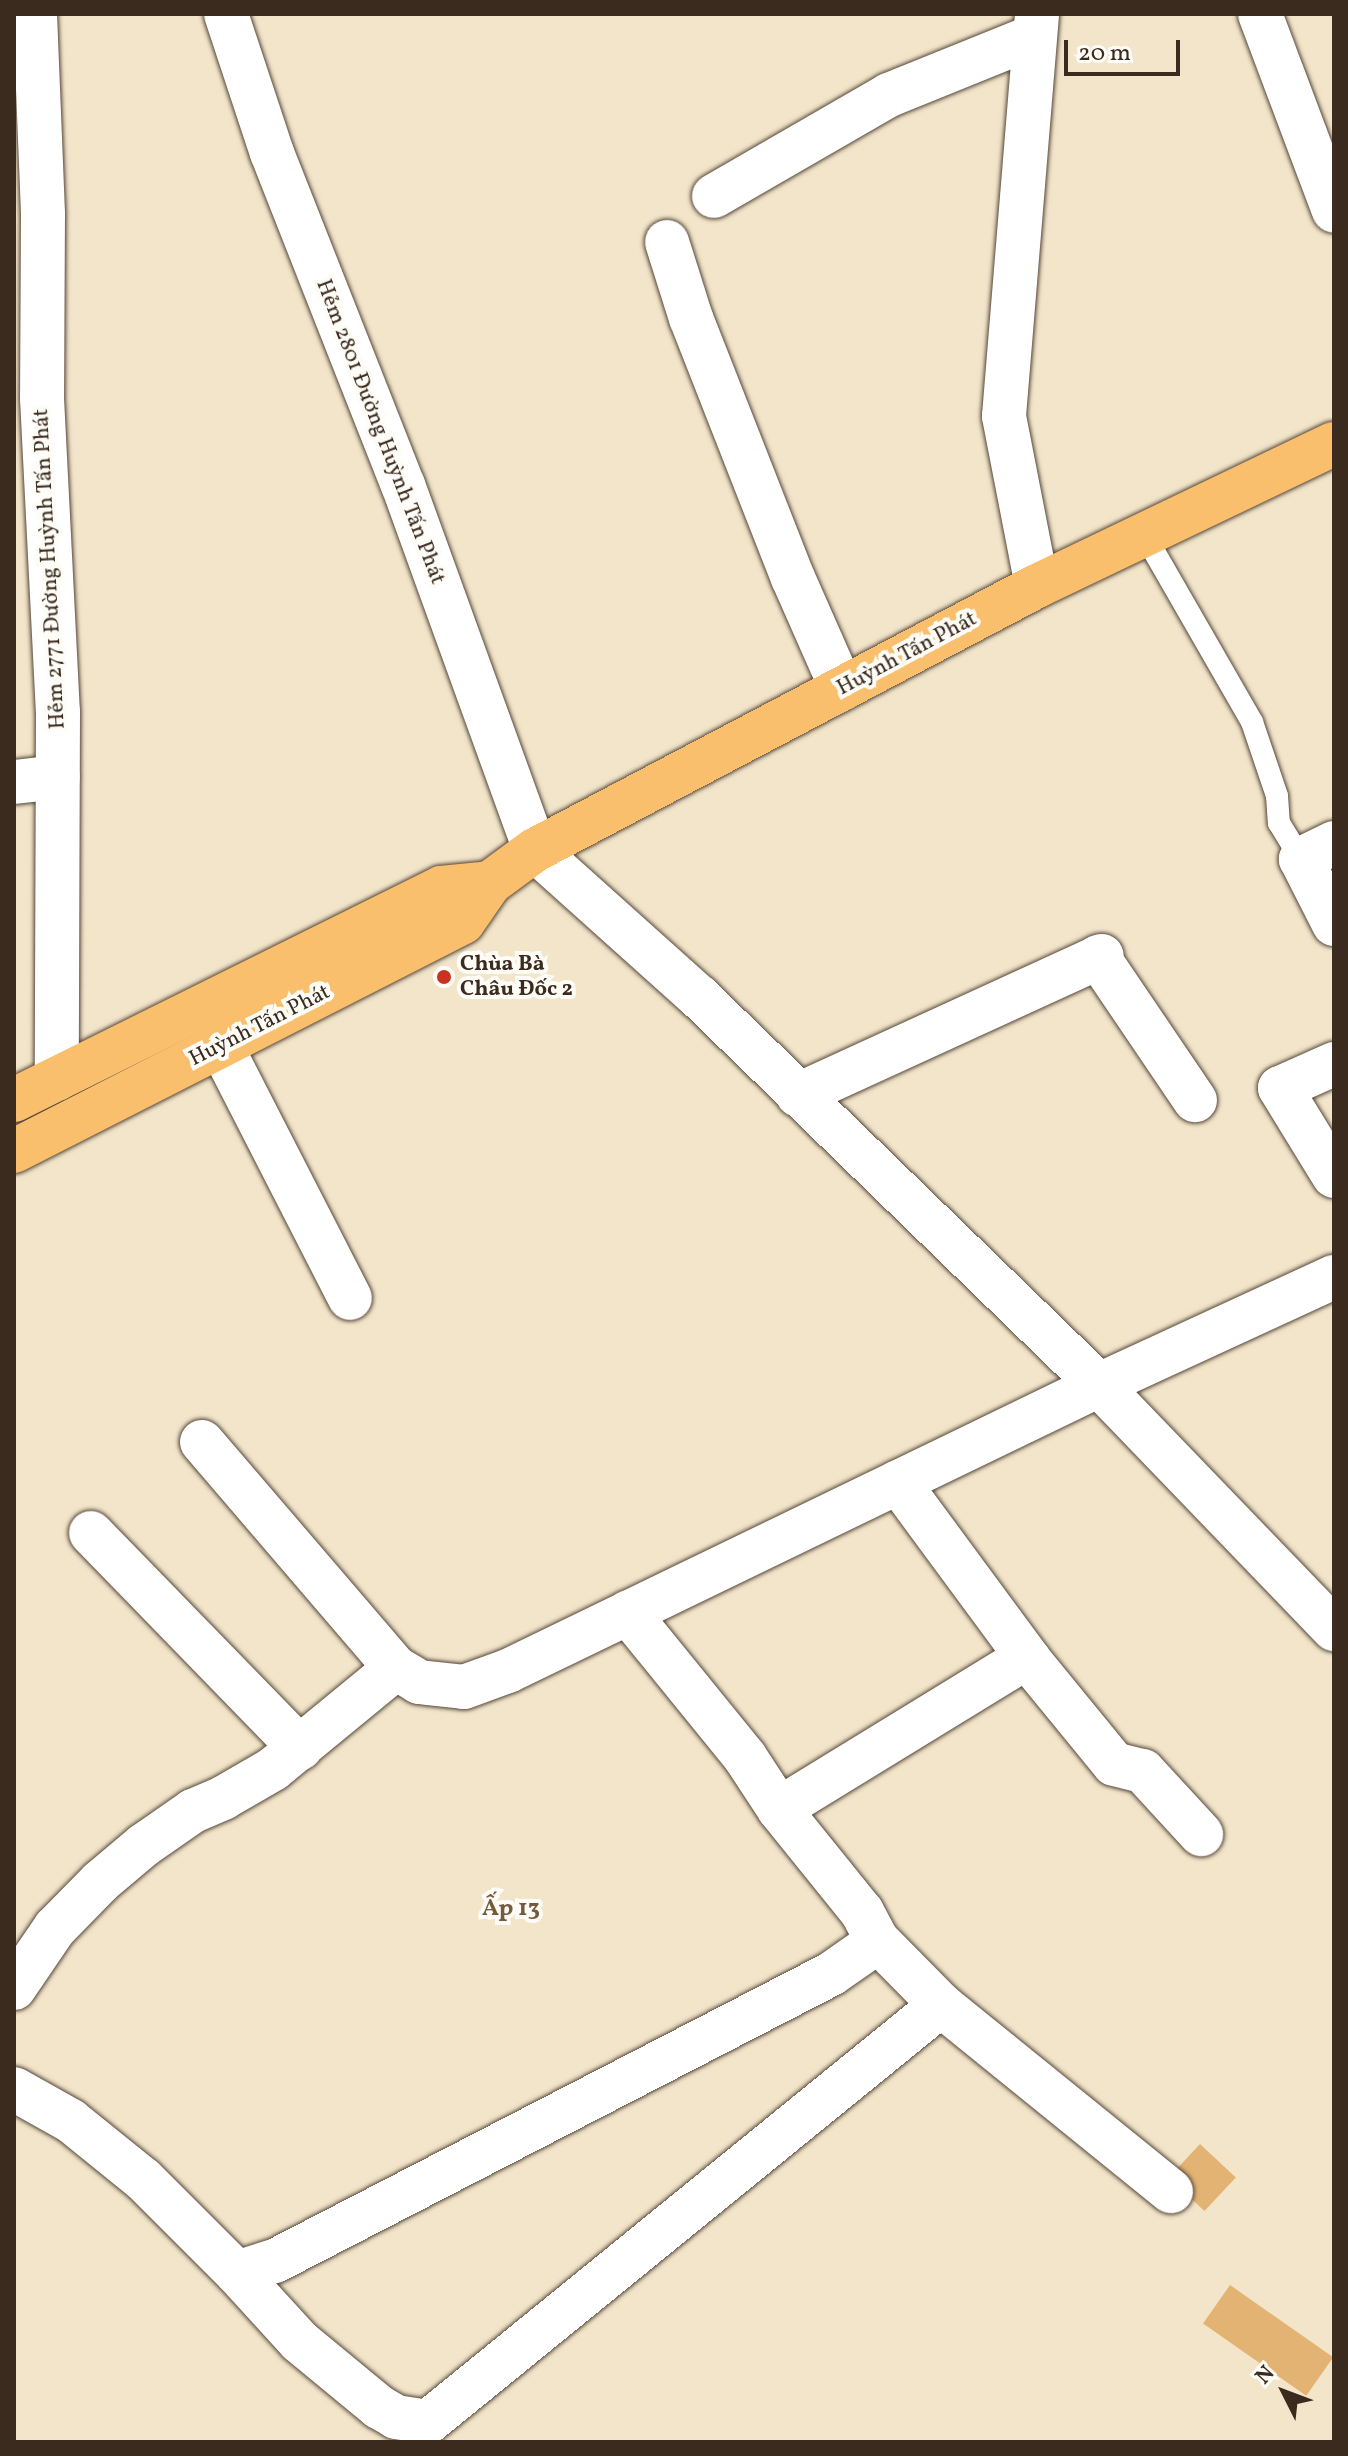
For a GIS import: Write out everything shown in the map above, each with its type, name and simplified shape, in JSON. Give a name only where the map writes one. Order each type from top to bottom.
[{"type":"main road","name":"Huỳnh Tấn Phát","points":[[14,1151],[463,922],[490,883],[535,850],[1037,586],[1334,444]]},
{"type":"main road","name":"Huỳnh Tấn Phát","points":[[14,1100],[441,888],[490,883]]},
{"type":"street","name":"Hẻm 2771 Đường Huỳnh Tấn Phát","points":[[35,14],[26,59],[28,304],[42,398],[50,514],[58,777],[57,1079]]},
{"type":"street","name":"Hẻm 2801 Đường Huỳnh Tấn Phát","points":[[226,14],[272,153],[403,485],[535,850]]},
{"type":"street","points":[[1260,14],[1334,211]]},
{"type":"street","points":[[714,196],[889,95],[1037,20]]},
{"type":"street","points":[[1037,20],[1004,416],[1037,586]]},
{"type":"street","points":[[667,242],[677,282],[842,689]]},
{"type":"street","points":[[14,782],[58,777]]},
{"type":"street","points":[[535,850],[699,997],[1099,1385],[1334,1629]]},
{"type":"street","points":[[1318,851],[1334,924]]},
{"type":"street","points":[[798,1095],[1100,957],[1195,1100]]},
{"type":"street","points":[[221,1046],[350,1298]]},
{"type":"street","points":[[1334,1064],[1280,1088],[1334,1176]]},
{"type":"street","points":[[202,1442],[396,1668],[419,1682],[464,1687],[508,1671],[1099,1385],[1334,1277]]},
{"type":"street","points":[[898,1482],[1029,1660],[1114,1764],[1143,1771],[1201,1834]]},
{"type":"street","points":[[91,1533],[300,1748]]},
{"type":"street","points":[[628,1613],[745,1757],[779,1809],[862,1912],[877,1940],[941,2005],[1171,2191]]},
{"type":"street","points":[[779,1809],[1016,1664],[1029,1660]]},
{"type":"street","points":[[14,1988],[55,1928],[100,1882],[144,1845],[193,1811],[223,1798],[273,1769],[396,1668]]},
{"type":"street","points":[[237,2273],[275,2261],[817,1981],[877,1940]]},
{"type":"street","points":[[14,2089],[71,2121],[143,2179],[237,2273],[299,2341],[379,2407],[396,2417],[428,2422],[442,2415],[941,2005]]},
{"type":"lane","points":[[1144,534],[1252,722],[1277,796],[1279,823],[1318,851]]},
{"type":"building","points":[[1200,2144],[1236,2177],[1204,2211],[1169,2178]]},
{"type":"building","points":[[1230,2285],[1333,2357],[1306,2396],[1203,2324]]},
{"type":"place","name":"Chùa Bà Châu Đốc 2","points":[[444,977]]},
{"type":"district","name":"Ấp 13","points":[[511,1910]]}]
